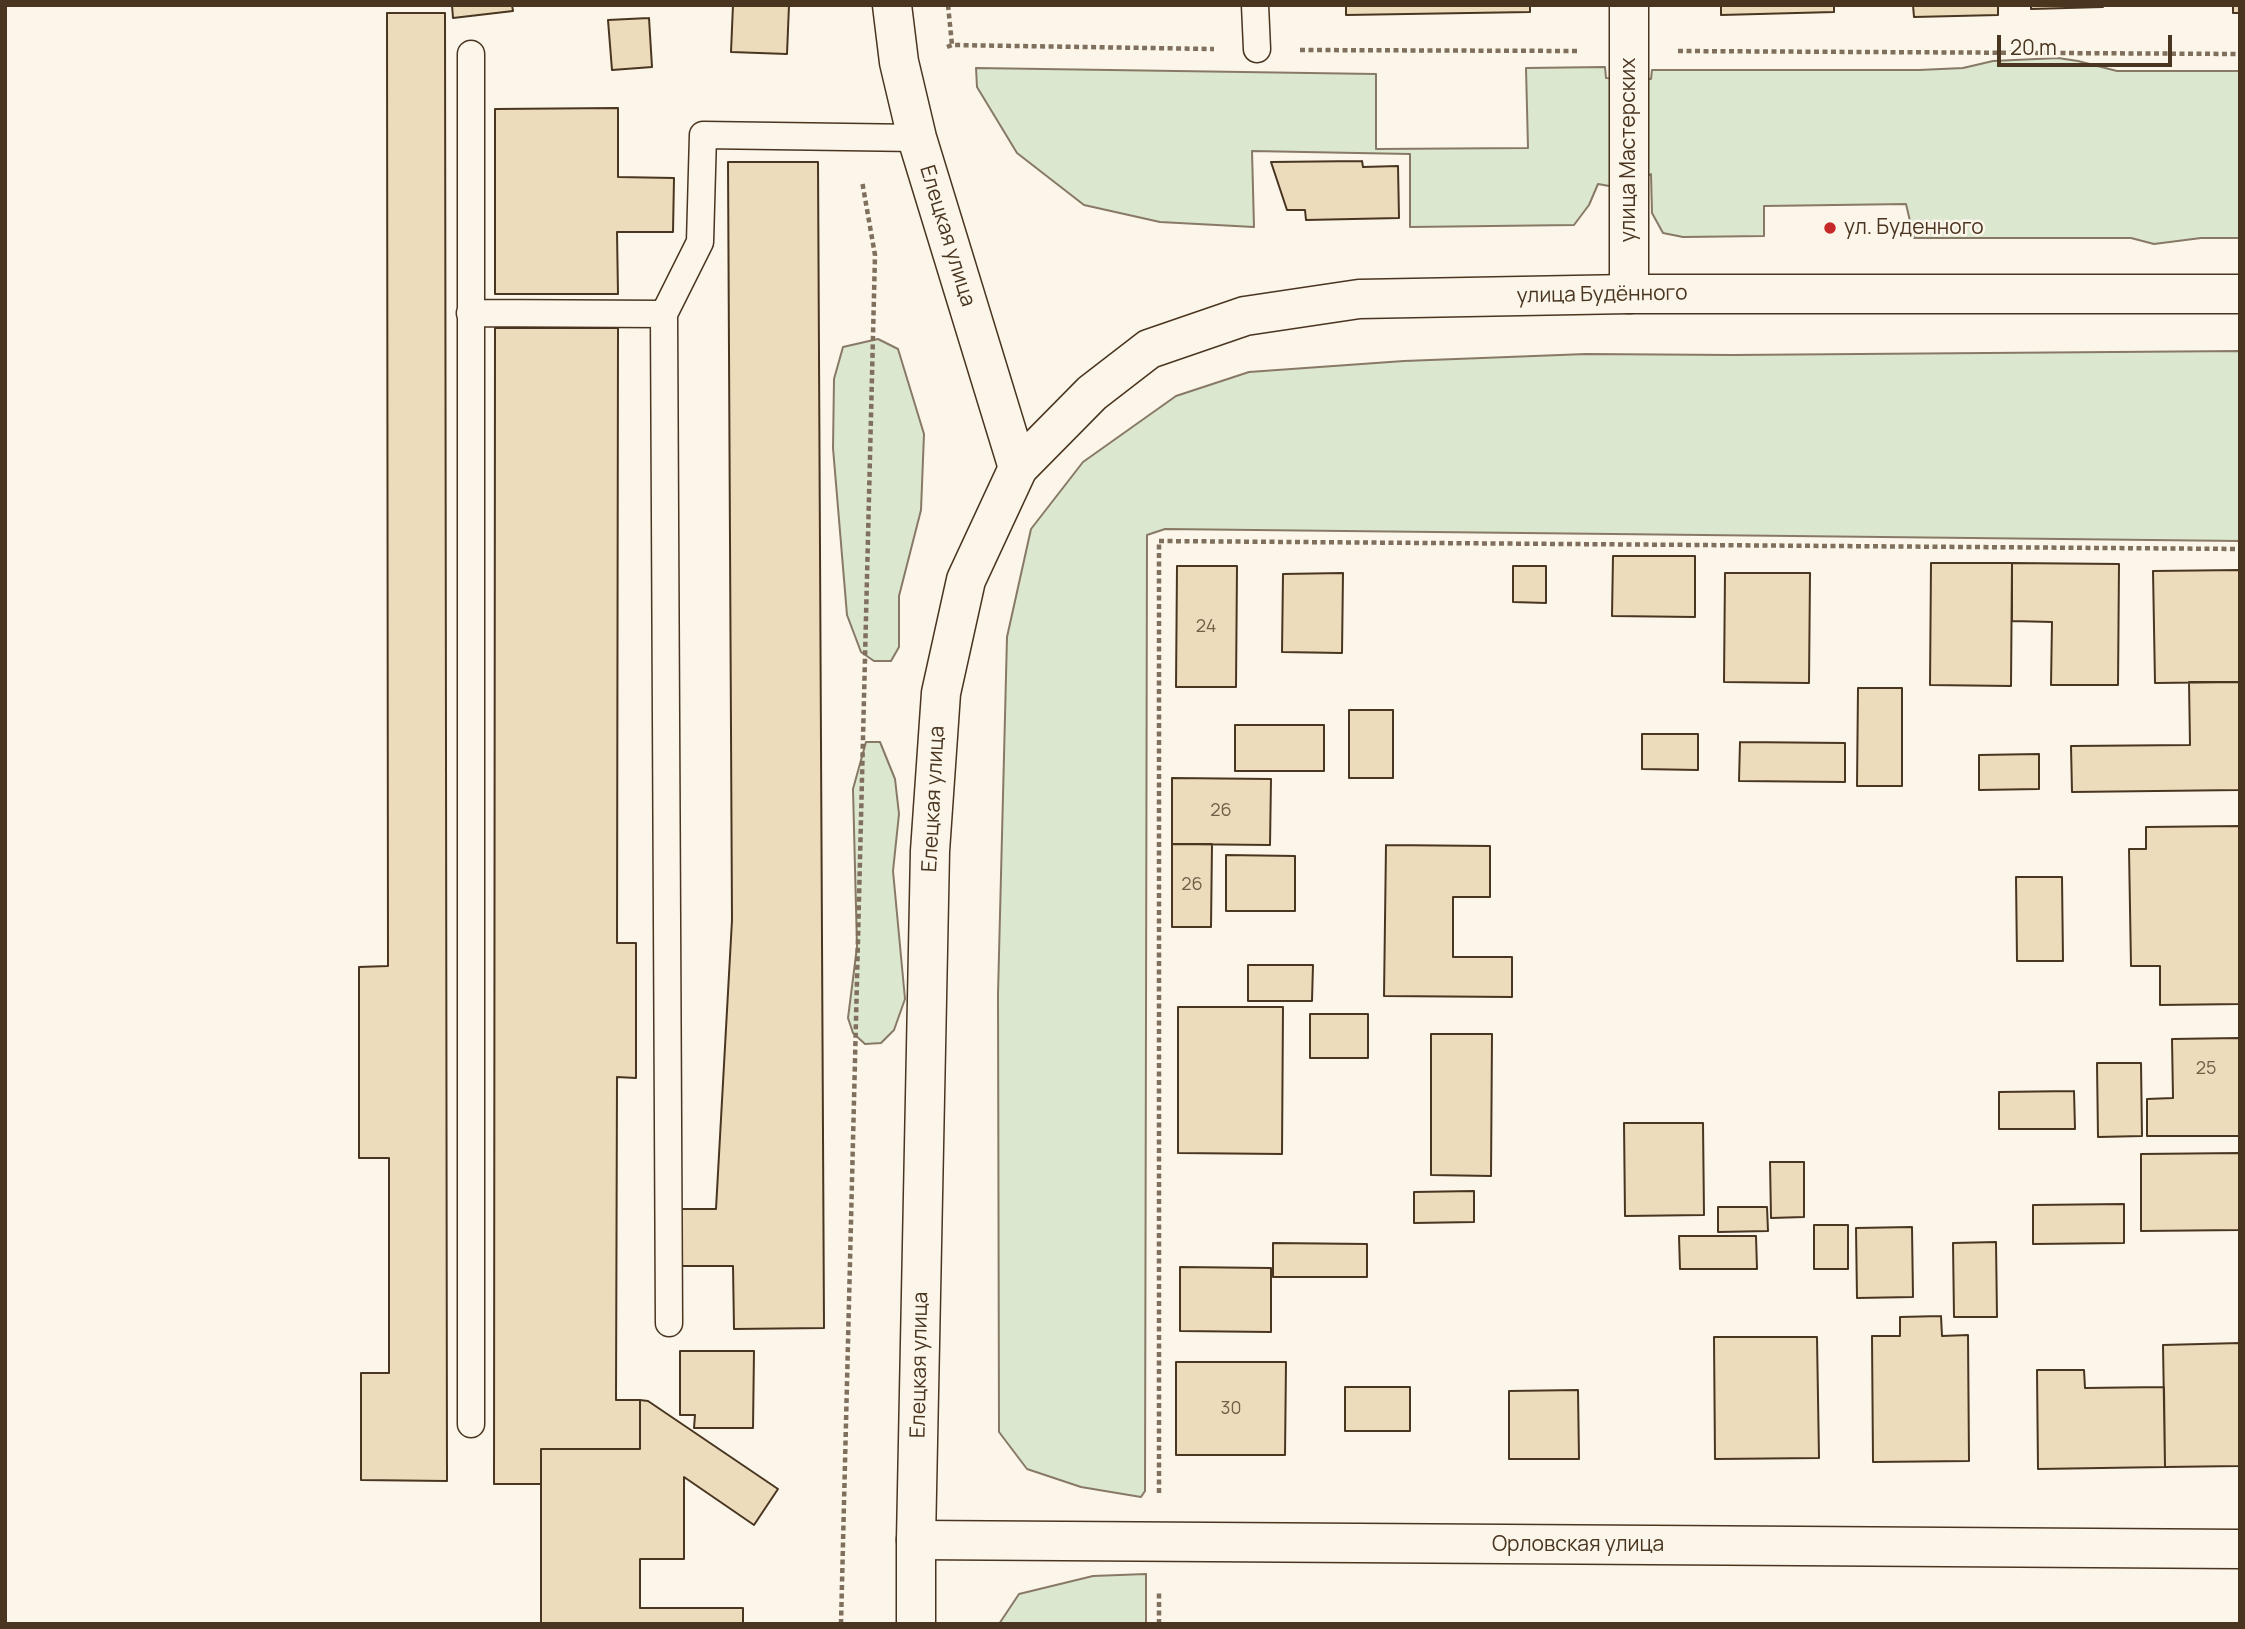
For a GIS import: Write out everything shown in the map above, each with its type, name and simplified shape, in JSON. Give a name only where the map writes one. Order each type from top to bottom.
[{"type":"main road","name":"Елецкая улица","points":[[892,5],[899,62],[917,138],[1018,468],[966,580],[941,693],[930,851],[916,1624]]},
{"type":"main road","name":"улица Мастерских","points":[[1629,5],[1629,294]]},
{"type":"main road","name":"улица Будённого","points":[[1018,468],[1092,393],[1149,349],[1245,316],[1359,299],[1629,294],[2240,294]]},
{"type":"main road","name":"Орловская улица","points":[[916,1540],[2240,1549]]},
{"type":"lane","points":[[1255,5],[1257,50]]},
{"type":"lane","points":[[471,54],[471,1424]]},
{"type":"lane","points":[[669,1324],[664,314],[700,242],[702,135],[917,138]]},
{"type":"lane","points":[[470,313],[664,314]]},
{"type":"path","points":[[948,5],[952,45]]},
{"type":"path","points":[[899,62],[952,45],[1257,50],[2240,54]]},
{"type":"path","points":[[841,1624],[875,255],[854,136]]},
{"type":"path","points":[[1159,1624],[1159,541],[2240,549]]},
{"type":"green space","points":[[2058,58],[2117,71],[2240,71],[2240,238],[2201,238],[2154,244],[2131,238],[1914,238],[1906,204],[1764,206],[1764,236],[1683,237],[1663,233],[1652,213],[1651,174],[1626,189],[1598,184],[1589,205],[1574,225],[1410,227],[1410,154],[1252,151],[1254,227],[1160,222],[1084,205],[1017,153],[977,87],[976,68],[1376,74],[1376,149],[1528,148],[1526,68],[1605,67],[1606,78],[1651,79],[1652,70],[1919,70],[1963,68],[1993,61]]},
{"type":"green space","points":[[878,339],[898,349],[924,434],[921,510],[899,596],[899,647],[891,661],[874,661],[861,652],[847,615],[833,448],[834,379],[843,347]]},
{"type":"green space","points":[[2240,351],[2240,541],[1165,529],[1147,535],[1145,1491],[1141,1497],[1081,1487],[1027,1469],[999,1432],[998,994],[1007,637],[1031,529],[1083,462],[1176,396],[1249,372],[1404,361],[1586,354]]},
{"type":"green space","points":[[866,742],[880,742],[895,779],[899,814],[893,871],[905,999],[894,1030],[881,1043],[865,1044],[853,1033],[848,1018],[857,947],[853,789]]},
{"type":"green space","points":[[1146,1574],[1146,1624],[999,1624],[1019,1594],[1093,1576]]},
{"type":"building","points":[[452,5],[512,5],[513,11],[453,18]]},
{"type":"building","points":[[733,5],[789,5],[787,54],[731,52]]},
{"type":"building","points":[[1346,5],[1530,5],[1530,12],[1346,15]]},
{"type":"building","points":[[1721,5],[1834,5],[1834,12],[1721,15]]},
{"type":"building","points":[[1913,5],[1998,5],[1998,15],[1914,17]]},
{"type":"building","points":[[2031,5],[2103,5],[2103,7],[2031,9]]},
{"type":"building","points":[[2233,5],[2240,5],[2240,13],[2233,13]]},
{"type":"building","points":[[387,13],[445,13],[447,1481],[361,1480],[361,1373],[389,1373],[389,1158],[359,1158],[359,967],[388,966]]},
{"type":"building","points":[[649,18],[652,67],[612,70],[608,20]]},
{"type":"building","points":[[618,108],[618,177],[674,178],[673,232],[617,232],[618,294],[495,294],[495,109]]},
{"type":"building","points":[[1362,161],[1363,167],[1398,166],[1399,218],[1306,220],[1305,210],[1287,210],[1271,162]]},
{"type":"building","points":[[728,162],[818,162],[824,1328],[734,1329],[733,1266],[680,1266],[679,1209],[716,1209],[732,920]]},
{"type":"building","points":[[495,328],[618,328],[617,943],[636,943],[636,1078],[617,1077],[616,1400],[640,1400],[640,1449],[541,1449],[541,1484],[494,1484]]},
{"type":"building","points":[[1613,556],[1695,556],[1695,617],[1612,616]]},
{"type":"building","points":[[1931,563],[2012,563],[2011,686],[1930,685]]},
{"type":"building","points":[[2012,563],[2119,564],[2118,685],[2051,685],[2052,622],[2012,621]]},
{"type":"building","points":[[1177,566],[1237,566],[1236,687],[1176,687]]},
{"type":"building","points":[[1513,566],[1546,566],[1546,603],[1513,602]]},
{"type":"building","points":[[2240,570],[2240,682],[2155,683],[2153,571]]},
{"type":"building","points":[[1343,573],[1342,653],[1282,652],[1283,574]]},
{"type":"building","points":[[1725,573],[1810,573],[1809,683],[1724,682]]},
{"type":"building","points":[[2189,682],[2240,682],[2240,790],[2072,792],[2071,746],[2190,745]]},
{"type":"building","points":[[1858,688],[1902,688],[1902,786],[1857,786]]},
{"type":"building","points":[[1349,710],[1393,710],[1393,778],[1349,778]]},
{"type":"building","points":[[1235,725],[1324,725],[1324,771],[1235,771]]},
{"type":"building","points":[[1642,734],[1698,734],[1698,770],[1642,769]]},
{"type":"building","points":[[1740,742],[1845,743],[1845,782],[1739,781]]},
{"type":"building","points":[[2039,754],[2039,789],[1979,790],[1979,755]]},
{"type":"building","points":[[1172,778],[1271,779],[1270,845],[1172,844]]},
{"type":"building","points":[[2240,826],[2240,1004],[2160,1005],[2160,966],[2131,966],[2129,849],[2146,849],[2146,827]]},
{"type":"building","points":[[1172,844],[1212,844],[1211,927],[1172,927]]},
{"type":"building","points":[[1386,845],[1490,846],[1490,897],[1453,897],[1453,957],[1512,957],[1512,997],[1384,996]]},
{"type":"building","points":[[1226,855],[1295,856],[1295,911],[1226,911]]},
{"type":"building","points":[[2016,877],[2062,877],[2063,961],[2017,961]]},
{"type":"building","points":[[1248,965],[1313,965],[1312,1001],[1248,1001]]},
{"type":"building","points":[[1178,1007],[1283,1007],[1282,1154],[1178,1153]]},
{"type":"building","points":[[1310,1014],[1368,1014],[1368,1058],[1310,1058]]},
{"type":"building","points":[[1431,1034],[1492,1034],[1491,1176],[1431,1175]]},
{"type":"building","points":[[2240,1038],[2240,1136],[2147,1136],[2147,1099],[2173,1098],[2172,1039]]},
{"type":"building","points":[[2097,1063],[2141,1063],[2142,1136],[2098,1137]]},
{"type":"building","points":[[2074,1091],[2075,1129],[1999,1129],[1999,1092]]},
{"type":"building","points":[[1624,1123],[1703,1123],[1704,1215],[1625,1216]]},
{"type":"building","points":[[2240,1153],[2240,1230],[2141,1231],[2141,1154]]},
{"type":"building","points":[[1770,1162],[1804,1162],[1804,1217],[1771,1218]]},
{"type":"building","points":[[1474,1191],[1474,1222],[1414,1223],[1414,1192]]},
{"type":"building","points":[[2124,1204],[2124,1243],[2033,1244],[2033,1205]]},
{"type":"building","points":[[1718,1207],[1767,1207],[1768,1231],[1718,1232]]},
{"type":"building","points":[[1814,1225],[1848,1225],[1848,1269],[1814,1269]]},
{"type":"building","points":[[1912,1227],[1913,1297],[1857,1298],[1856,1228]]},
{"type":"building","points":[[1679,1236],[1756,1236],[1757,1269],[1680,1269]]},
{"type":"building","points":[[1996,1242],[1997,1317],[1954,1317],[1953,1243]]},
{"type":"building","points":[[1273,1243],[1367,1244],[1367,1277],[1273,1277]]},
{"type":"building","points":[[1180,1267],[1271,1268],[1271,1332],[1180,1331]]},
{"type":"building","points":[[1941,1316],[1942,1336],[1968,1335],[1969,1461],[1873,1462],[1872,1336],[1900,1336],[1900,1317]]},
{"type":"building","points":[[1714,1337],[1817,1337],[1819,1458],[1715,1459]]},
{"type":"building","points":[[2240,1343],[2240,1466],[2165,1467],[2163,1345]]},
{"type":"building","points":[[680,1351],[754,1351],[753,1428],[694,1428],[695,1415],[680,1415]]},
{"type":"building","points":[[1176,1362],[1286,1362],[1285,1455],[1176,1455]]},
{"type":"building","points":[[2037,1370],[2084,1370],[2085,1388],[2164,1387],[2165,1467],[2038,1469]]},
{"type":"building","points":[[1345,1387],[1410,1387],[1410,1431],[1345,1431]]},
{"type":"building","points":[[1578,1390],[1579,1459],[1509,1459],[1509,1391]]},
{"type":"building","points":[[640,1400],[648,1401],[778,1489],[754,1525],[684,1477],[684,1559],[640,1559],[640,1608],[743,1608],[743,1624],[541,1624],[541,1449],[640,1449]]},
{"type":"place","name":"ул. Буденного","points":[[1830,228]]}]
